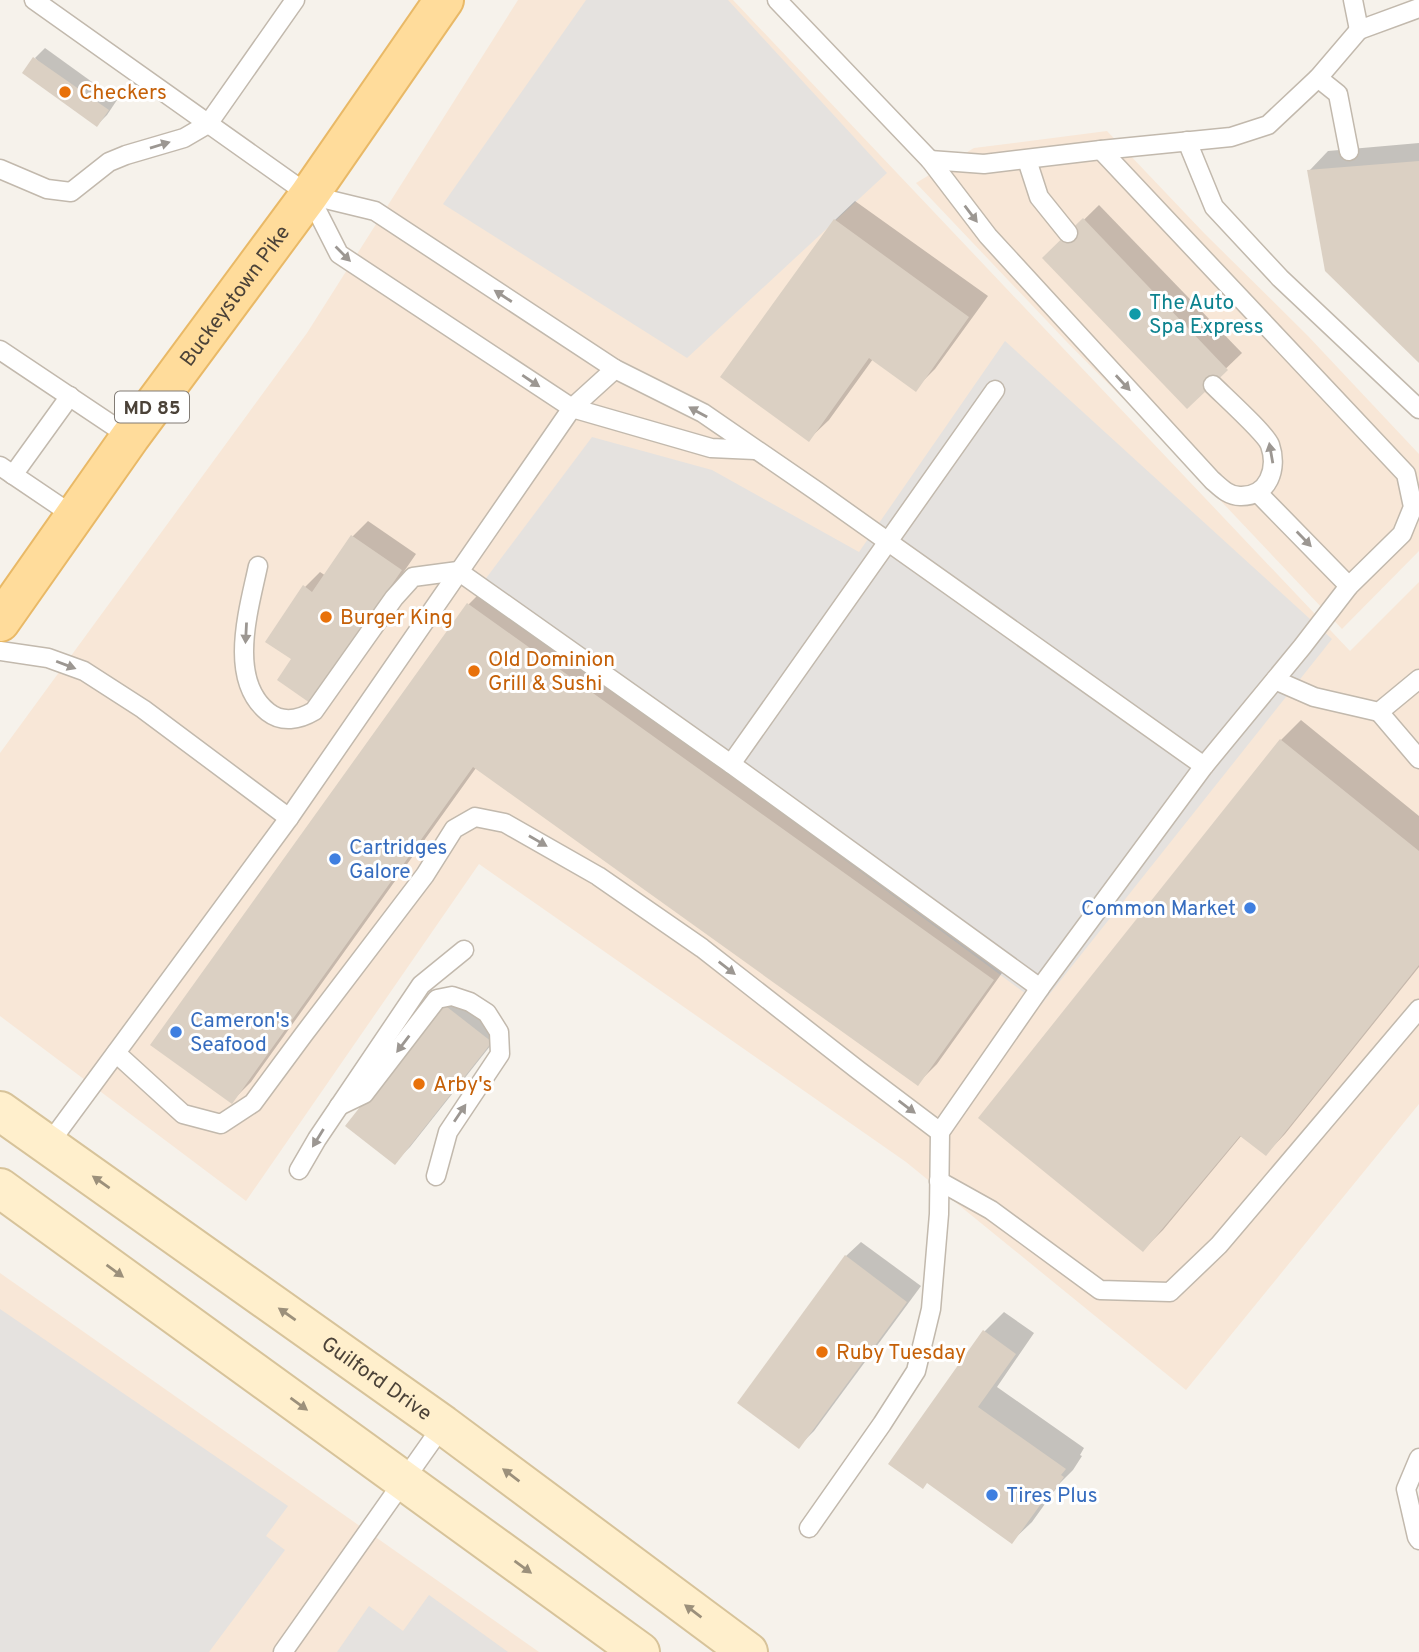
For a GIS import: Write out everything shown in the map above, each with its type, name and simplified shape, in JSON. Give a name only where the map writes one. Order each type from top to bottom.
[{"type":"main road","name":"Buckeystown Pike","points":[[0,622],[130,437],[309,195],[444,0]]},
{"type":"main road","name":"Guilford Drive","points":[[0,1111],[443,1425],[748,1652]]},
{"type":"main road","points":[[0,1188],[640,1652]]},
{"type":"lane","points":[[34,0],[309,195],[375,211],[615,369],[703,413],[1204,766]]},
{"type":"lane","points":[[0,169],[47,190],[71,192],[109,162],[184,138],[208,124],[295,0]]},
{"type":"lane","points":[[777,0],[930,160],[988,236],[1212,480],[1226,493],[1240,496],[1258,493],[1268,482],[1274,461],[1269,441],[1213,385]]},
{"type":"lane","points":[[1353,0],[1359,30]]},
{"type":"lane","points":[[930,160],[984,164],[1231,137],[1268,125],[1318,78],[1359,30],[1419,8]]},
{"type":"lane","points":[[1318,78],[1338,94],[1349,151]]},
{"type":"lane","points":[[1187,141],[1214,207],[1280,278],[1419,409]]},
{"type":"lane","points":[[809,1528],[916,1371],[931,1309],[939,1214],[940,1132],[1040,988],[1204,766],[1349,586],[1402,534],[1413,507],[1406,474],[1101,150]]},
{"type":"lane","points":[[1027,160],[1039,197],[1068,233]]},
{"type":"lane","points":[[309,195],[339,254],[572,408],[711,448],[755,450]]},
{"type":"lane","points":[[0,349],[130,437]]},
{"type":"lane","points":[[48,1144],[289,818],[572,408],[615,369]]},
{"type":"lane","points":[[731,764],[995,390]]},
{"type":"lane","points":[[70,396],[6,471],[74,516]]},
{"type":"lane","points":[[1258,493],[1349,586]]},
{"type":"lane","points":[[258,566],[245,626],[244,665],[248,684],[255,698],[272,715],[283,719],[305,716],[314,711],[394,598],[414,577],[458,571],[731,764],[1040,988]]},
{"type":"lane","points":[[0,651],[48,658],[84,671],[143,709],[289,818]]},
{"type":"lane","points":[[1379,712],[1419,679]]},
{"type":"lane","points":[[1275,680],[1314,697],[1379,712],[1419,759]]},
{"type":"lane","points":[[116,1053],[183,1114],[221,1124],[253,1103],[425,875],[454,829],[475,817],[505,823],[598,876],[702,948],[940,1132]]},
{"type":"lane","points":[[299,1170],[421,985],[464,950]]},
{"type":"lane","points":[[339,1106],[364,1094],[437,999],[452,996],[470,1002],[487,1013],[499,1032],[500,1054],[448,1132],[436,1176]]},
{"type":"lane","points":[[939,1181],[991,1210],[1100,1290],[1170,1293],[1219,1245],[1419,1009]]},
{"type":"lane","points":[[283,1652],[443,1425]]},
{"type":"lane","points":[[1419,1458],[1406,1489],[1419,1540]]},
{"type":"shaded area","points":[[518,0],[733,0],[1350,651],[1419,582],[1419,1104],[1186,1390],[906,1162],[479,864],[246,1201],[0,1016],[0,753],[307,333]]},
{"type":"shaded area","points":[[586,0],[728,0],[887,173],[687,358],[443,204]]},
{"type":"shaded area","points":[[1107,131],[1204,233],[1308,336],[1419,454],[1419,551],[1342,629],[916,183],[974,148]]},
{"type":"shaded area","points":[[1005,341],[1332,639],[1041,1005],[478,589],[592,437],[712,470],[859,552]]},
{"type":"shaded area","points":[[0,1273],[539,1652],[0,1652]]},
{"type":"shaded area","points":[[0,1309],[288,1506],[266,1536],[285,1550],[209,1652],[0,1652]]},
{"type":"shaded area","points":[[429,1595],[508,1652],[337,1652],[369,1606],[403,1631]]},
{"type":"building","name":"Checkers","points":[[33,57],[109,110],[97,127],[22,73]]},
{"type":"building","points":[[1419,161],[1419,363],[1325,271],[1307,170]]},
{"type":"building","name":"The Auto Spa Express","points":[[1083,218],[1228,370],[1187,409],[1042,258]]},
{"type":"building","points":[[834,219],[969,317],[916,392],[869,358],[809,442],[720,377]]},
{"type":"building","name":"Burger King","points":[[351,535],[402,570],[310,703],[277,680],[291,659],[265,642],[303,585],[312,592]]},
{"type":"building","points":[[467,603],[994,980],[918,1086],[473,767],[232,1104],[150,1045]]},
{"type":"building","points":[[1280,739],[1419,851],[1419,965],[1266,1156],[1240,1136],[1143,1252],[978,1118]]},
{"type":"building","name":"Arby's","points":[[442,1003],[492,1042],[395,1165],[345,1126]]},
{"type":"building","name":"Ruby Tuesday","points":[[845,1255],[907,1302],[799,1449],[737,1403]]},
{"type":"building","points":[[983,1330],[1016,1354],[978,1407],[1066,1469],[1061,1475],[1064,1477],[1053,1492],[1051,1490],[1012,1544],[927,1483],[923,1489],[888,1464]]},
{"type":"place","name":"Checkers","points":[[65,92]]},
{"type":"place","name":"The Auto Spa Express","points":[[1135,314]]},
{"type":"place","name":"Burger King","points":[[326,617]]},
{"type":"place","name":"Old Dominion Grill & Sushi","points":[[474,671]]},
{"type":"place","name":"Cartridges Galore","points":[[335,859]]},
{"type":"place","name":"Common Market","points":[[1250,908]]},
{"type":"place","name":"Cameron's Seafood","points":[[176,1032]]},
{"type":"place","name":"Arby's","points":[[419,1084]]},
{"type":"place","name":"Ruby Tuesday","points":[[822,1352]]},
{"type":"place","name":"Tires Plus","points":[[992,1495]]}]
